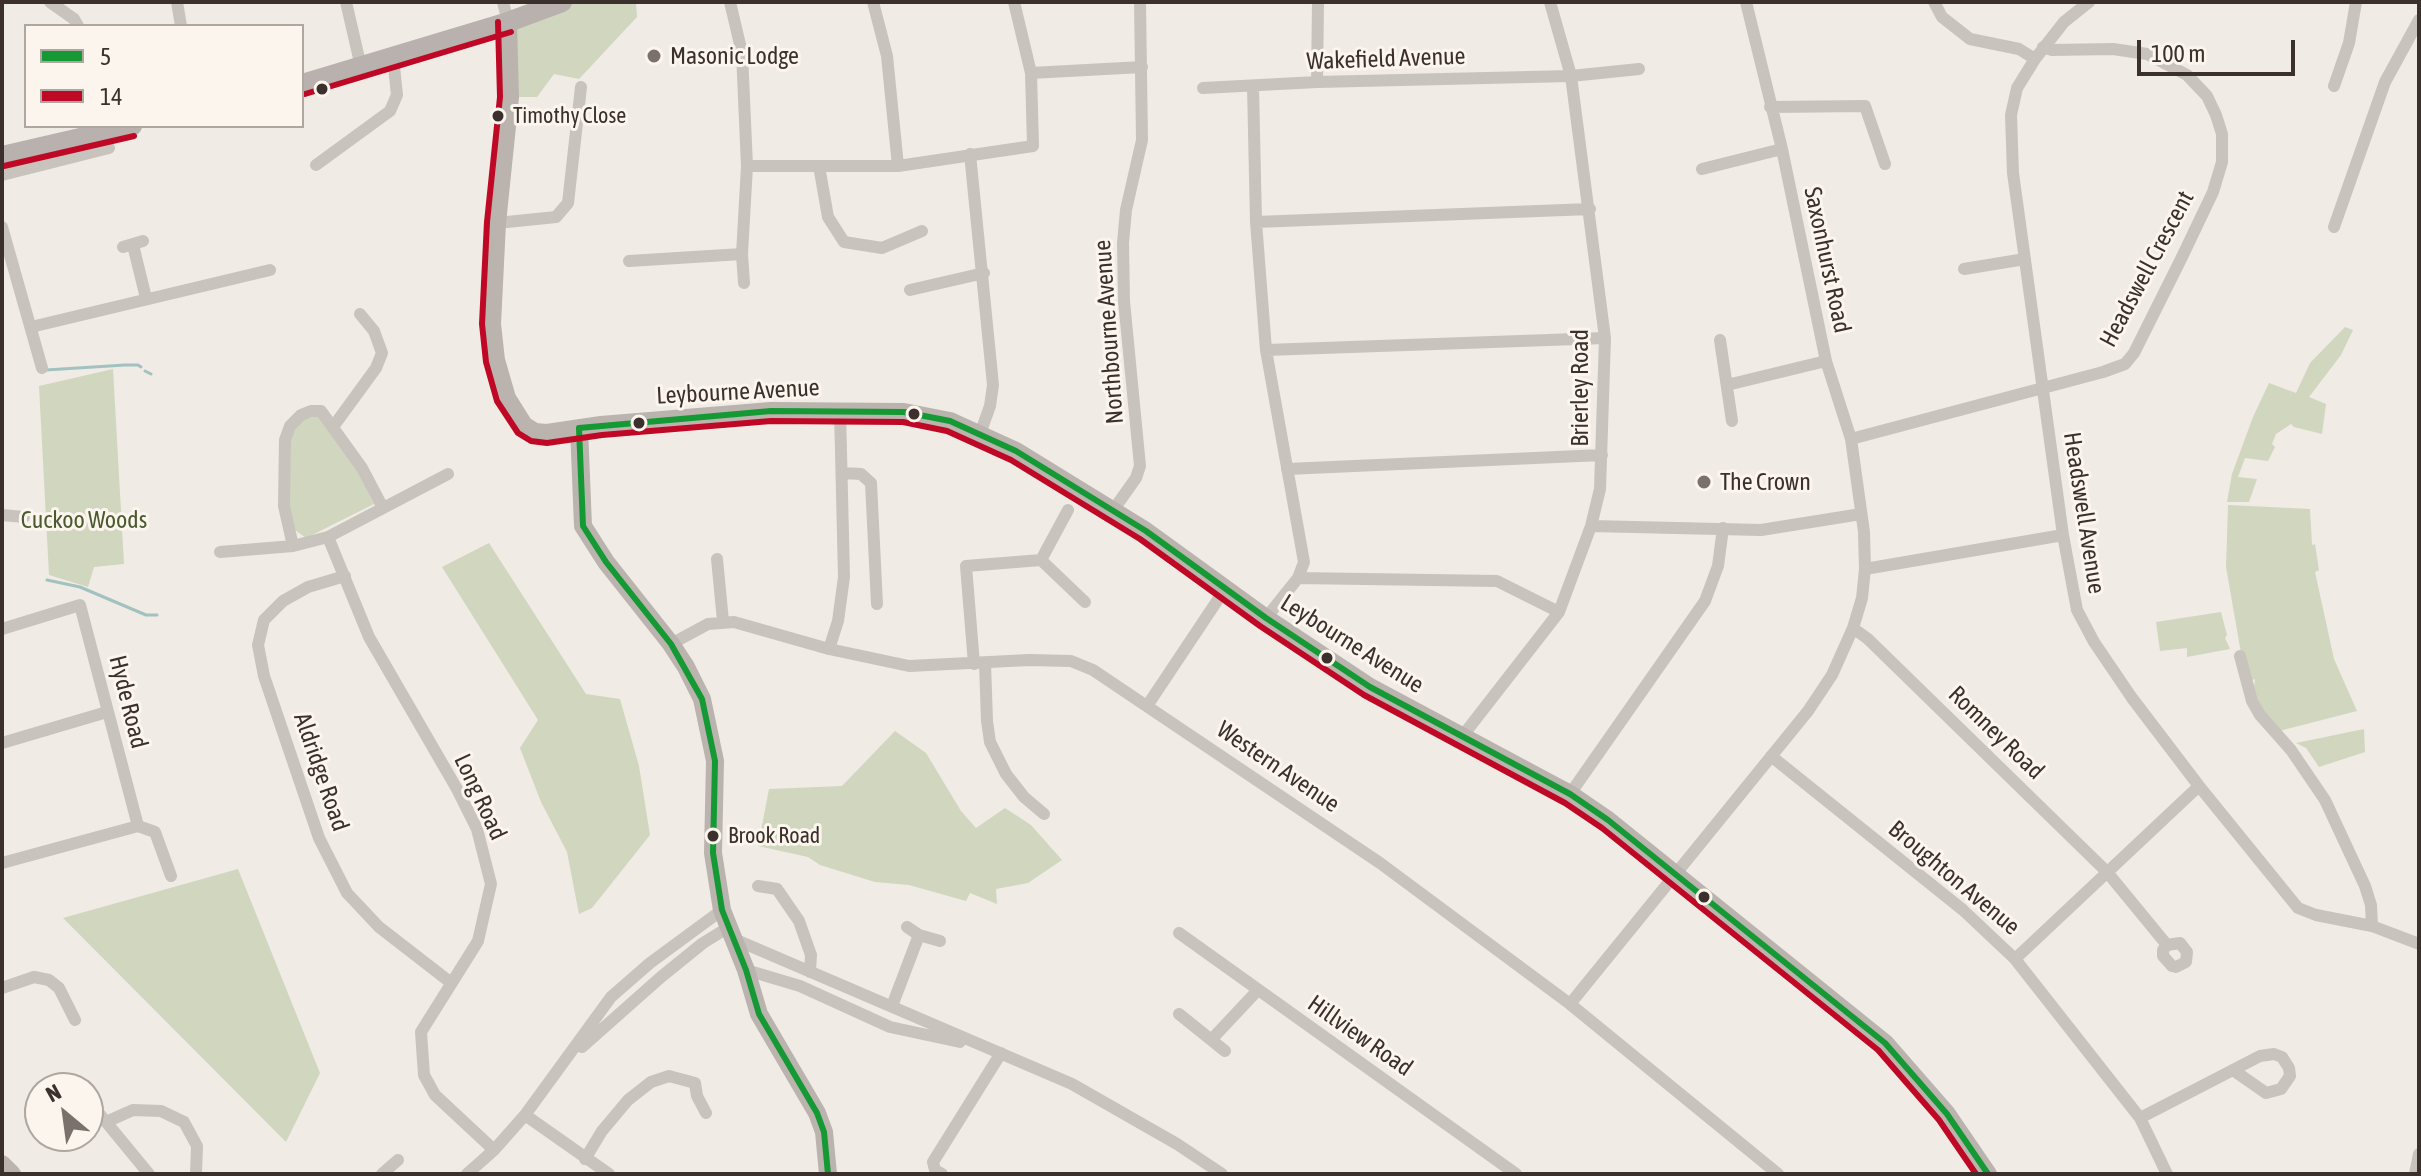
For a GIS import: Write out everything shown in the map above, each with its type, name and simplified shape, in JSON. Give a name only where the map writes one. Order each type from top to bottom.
[{"type":"main road","points":[[304,83],[393,57],[505,12],[562,2]]},
{"type":"main road","points":[[2,156],[123,128]]},
{"type":"street","points":[[50,2],[77,24]]},
{"type":"street","points":[[177,2],[181,24]]},
{"type":"street","points":[[346,2],[361,67]]},
{"type":"street","points":[[730,2],[742,53],[747,166],[742,254],[744,283]]},
{"type":"street","points":[[873,2],[887,56],[898,166]]},
{"type":"street","points":[[747,166],[898,166],[1033,146],[1031,73],[1014,2]]},
{"type":"street","name":"Northbourne Avenue","points":[[1114,509],[1136,478],[1140,466],[1124,301],[1123,243],[1126,210],[1142,140],[1140,2]]},
{"type":"street","points":[[1317,82],[1318,2]]},
{"type":"street","name":"Brierley Road","points":[[1461,738],[1559,612],[1591,526],[1600,489],[1605,338],[1571,76],[1550,2]]},
{"type":"street","name":"Saxonhurst Road","points":[[1570,1004],[1808,711],[1832,675],[1853,628],[1862,598],[1865,569],[1851,439],[1826,361],[1782,149],[1746,2]]},
{"type":"street","points":[[1934,2],[1942,17],[1970,39],[2019,49],[2035,59]]},
{"type":"street","name":"Headswell Avenue","points":[[2089,2],[2064,22],[2043,47],[2017,88],[2011,115],[2011,151],[2063,535],[2082,622],[2132,698],[2298,908],[2316,915],[2372,926],[2419,944]]},
{"type":"street","points":[[2334,86],[2349,43],[2356,2]]},
{"type":"street","points":[[505,12],[510,97],[497,223],[556,217],[568,203],[581,87]]},
{"type":"street","points":[[2334,227],[2385,82],[2419,20]]},
{"type":"street","name":"Headswell Crescent","points":[[1851,439],[2112,370],[2130,360],[2213,192],[2220,174],[2222,134],[2212,106],[2201,88],[2177,69],[2135,51],[2090,48],[2052,50],[2043,47]]},
{"type":"street","points":[[316,165],[390,111],[397,95],[393,57]]},
{"type":"street","points":[[1031,73],[1142,67]]},
{"type":"street","name":"Wakefield Avenue","points":[[1203,88],[1571,76],[1639,69]]},
{"type":"street","points":[[1253,86],[1256,222],[1266,350],[1304,562],[1298,578],[1266,618]]},
{"type":"street","points":[[1770,107],[1865,106],[1885,164]]},
{"type":"street","points":[[2,175],[109,148]]},
{"type":"street","points":[[1702,169],[1782,149]]},
{"type":"street","points":[[970,154],[984,273],[993,395],[980,434]]},
{"type":"street","points":[[819,166],[828,217],[844,242],[882,248],[922,231]]},
{"type":"street","points":[[1256,222],[1590,209]]},
{"type":"street","name":"Leybourne Avenue","points":[[497,223],[492,324],[496,360],[507,398],[518,419],[535,432],[771,411],[840,411],[919,414],[950,421],[980,434],[1114,509],[1266,618],[1370,687],[1570,794],[1608,820],[1885,1043],[1947,1114],[1988,1174]]},
{"type":"street","points":[[2,227],[8,270],[31,327],[42,368]]},
{"type":"street","points":[[133,244],[146,298]]},
{"type":"street","points":[[638,265],[742,254]]},
{"type":"street","points":[[1964,269],[2025,259]]},
{"type":"street","points":[[743,267],[757,266]]},
{"type":"street","points":[[31,327],[270,270]]},
{"type":"street","points":[[910,290],[984,273]]},
{"type":"street","points":[[333,427],[376,368],[382,353],[374,331],[360,314]]},
{"type":"street","points":[[1266,350],[1605,338]]},
{"type":"street","points":[[1720,340],[1732,421]]},
{"type":"street","points":[[1727,385],[1826,361]]},
{"type":"street","points":[[293,546],[284,506],[285,440],[290,426],[301,415],[321,411],[362,468],[383,508]]},
{"type":"street","points":[[829,649],[842,601],[840,411]]},
{"type":"street","points":[[579,428],[583,526],[606,562],[671,644],[702,699],[712,740],[716,777],[713,853],[728,925],[763,1023],[817,1113],[824,1132],[828,1174]]},
{"type":"street","points":[[1287,469],[1602,455]]},
{"type":"street","points":[[842,473],[861,474],[871,483],[877,604]]},
{"type":"street","points":[[220,552],[293,546],[328,537],[448,474]]},
{"type":"street","points":[[1041,560],[1068,510]]},
{"type":"street","points":[[1591,526],[1761,530],[1861,514]]},
{"type":"street","points":[[2,515],[24,517]]},
{"type":"street","points":[[1570,794],[1705,601],[1718,566],[1723,528]]},
{"type":"street","points":[[1865,569],[2063,535]]},
{"type":"street","name":"Long Road","points":[[328,537],[369,637],[477,829],[491,884],[478,941],[421,1032],[424,1075],[435,1095],[494,1150]]},
{"type":"street","points":[[671,644],[700,627],[723,621],[717,559]]},
{"type":"street","points":[[1044,814],[1024,797],[1006,774],[990,742],[966,566],[1041,560],[1085,602]]},
{"type":"street","name":"Aldridge Road","points":[[345,576],[308,587],[283,601],[264,620],[258,645],[264,676],[319,838],[347,893],[379,927],[450,982]]},
{"type":"street","points":[[1298,578],[1497,581],[1559,612]]},
{"type":"street","points":[[1147,706],[1225,589]]},
{"type":"street","name":"Hyde Road","points":[[2,629],[80,605],[138,826],[155,832],[171,876]]},
{"type":"street","name":"Western Avenue","points":[[723,621],[909,666],[1029,660],[1071,661],[1093,670],[1380,863],[1570,1004],[1778,1174]]},
{"type":"street","name":"Romney Road","points":[[1853,628],[1868,639],[2107,872],[2167,945]]},
{"type":"street","points":[[2240,656],[2252,701],[2260,715],[2291,750],[2325,800],[2365,886],[2371,905],[2372,926]]},
{"type":"street","points":[[2,743],[107,712]]},
{"type":"street","name":"Broughton Avenue","points":[[1771,756],[1963,910],[2015,959],[2140,1118],[2167,1174]]},
{"type":"street","points":[[2015,959],[2199,786]]},
{"type":"street","points":[[2,863],[138,826]]},
{"type":"street","points":[[758,886],[777,889],[799,921],[811,955],[810,972]]},
{"type":"street","points":[[728,925],[810,972],[1072,1084],[1177,1144],[1222,1174]]},
{"type":"street","points":[[567,1060],[661,977],[728,925]]},
{"type":"street","points":[[467,1174],[494,1150],[525,1115],[611,997],[650,963],[728,925]]},
{"type":"street","points":[[907,927],[919,935],[940,941]]},
{"type":"street","name":"Hillview Road","points":[[1179,933],[1516,1174]]},
{"type":"street","points":[[892,1006],[919,935]]},
{"type":"street","points":[[746,970],[800,986],[890,1027],[986,1047]]},
{"type":"street","points":[[2,988],[34,977],[49,980],[59,988],[75,1020]]},
{"type":"street","points":[[1211,1040],[1257,991]]},
{"type":"street","points":[[1179,1014],[1225,1051]]},
{"type":"street","points":[[942,1174],[935,1170],[933,1162],[1001,1053]]},
{"type":"street","points":[[2140,1118],[2233,1070]]},
{"type":"street","points":[[585,1159],[602,1131],[628,1100],[651,1082],[669,1076],[695,1083],[697,1096],[706,1113]]},
{"type":"street","points":[[106,1122],[133,1110],[161,1111],[184,1122],[197,1146],[196,1174]]},
{"type":"street","points":[[525,1115],[609,1174]]},
{"type":"street","points":[[104,1120],[149,1174]]},
{"type":"street","points":[[382,1174],[398,1160]]},
{"type":"street","points":[[2,1164],[12,1174]]},
{"type":"green space","points":[[562,2],[636,2],[637,17],[579,79],[554,74],[537,97],[510,97],[508,22]]},
{"type":"green space","points":[[2345,327],[2353,330],[2341,355],[2309,397],[2326,404],[2322,434],[2291,424],[2276,434],[2272,444],[2275,447],[2268,461],[2245,458],[2238,477],[2257,479],[2249,502],[2227,502],[2232,474],[2269,383],[2296,393],[2310,363]]},
{"type":"green space","name":"Cuckoo Woods","points":[[113,369],[124,564],[94,567],[88,587],[49,575],[39,386]]},
{"type":"green space","points":[[320,415],[350,456],[374,504],[306,538],[295,530],[289,508],[290,438],[292,430],[304,419]]},
{"type":"green space","points":[[2228,505],[2310,509],[2312,545],[2315,544],[2319,570],[2315,572],[2334,659],[2357,711],[2279,731],[2261,708],[2254,689],[2255,679],[2246,682],[2226,567]]},
{"type":"green space","points":[[489,543],[586,694],[620,699],[639,766],[650,835],[592,908],[579,914],[567,852],[541,802],[520,748],[538,720],[442,567]]},
{"type":"green space","points":[[2221,612],[2230,649],[2187,657],[2187,648],[2160,651],[2156,622]]},
{"type":"green space","points":[[2364,729],[2365,752],[2319,767],[2306,748],[2296,743]]},
{"type":"green space","points":[[895,731],[926,753],[961,811],[976,828],[1005,808],[1031,825],[1062,860],[1028,883],[996,889],[997,904],[970,893],[966,901],[909,885],[875,882],[820,865],[808,857],[758,846],[769,789],[842,786]]},
{"type":"green space","points":[[238,869],[320,1073],[286,1142],[63,918]]},
{"type":"waterway","points":[[46,370],[125,365],[141,367]]},
{"type":"waterway","points":[[145,371],[151,374]]},
{"type":"waterway","points":[[47,580],[80,587],[146,615],[157,615]]},
{"type":"transit line","name":"14","points":[[498,22],[500,97],[487,222],[482,324],[486,362],[497,401],[518,433],[531,441],[547,443],[602,435],[771,421],[903,422],[947,431],[1011,460],[1140,539],[1260,626],[1364,695],[1565,803],[1602,828],[1878,1050],[1939,1120],[1976,1174]]},
{"type":"transit line","name":"14","points":[[305,94],[511,32]]},
{"type":"transit line","name":"14","points":[[4,166],[134,136]]},
{"type":"transit line","name":"5","points":[[579,428],[771,411],[904,412],[950,421],[1016,451],[1146,531],[1266,618],[1370,687],[1570,794],[1608,820],[1885,1043],[1947,1114],[1988,1174]]},
{"type":"transit line","name":"5","points":[[579,428],[583,526],[606,562],[671,644],[702,699],[715,761],[713,853],[722,910],[746,970],[759,1014],[817,1113],[824,1132],[828,1174]]},
{"type":"place","name":"Masonic Lodge","points":[[654,56]]},
{"type":"place","name":"Timothy Close","points":[[498,116]]},
{"type":"place","name":"The Crown","points":[[1704,482]]},
{"type":"place","name":"Brook Road","points":[[713,836]]}]
